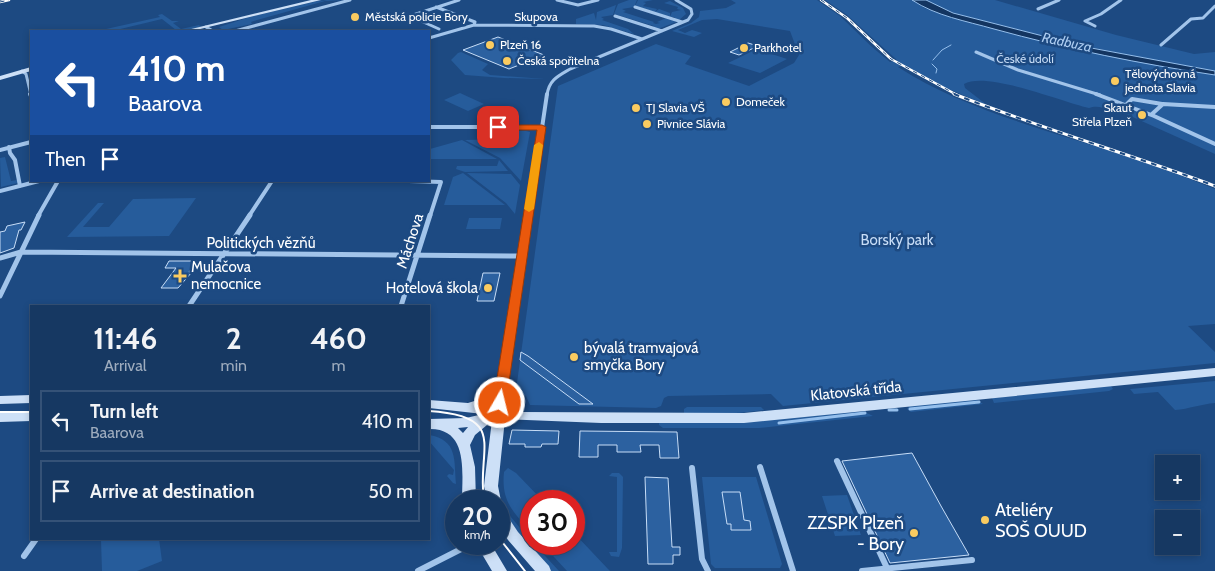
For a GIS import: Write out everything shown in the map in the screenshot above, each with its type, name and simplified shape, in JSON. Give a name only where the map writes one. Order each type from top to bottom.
[{"type":"main road","points":[[191,30],[318,0]]},
{"type":"main road","points":[[0,78],[30,69]]},
{"type":"main road","name":"Klatovská třída","points":[[430,404],[480,409],[517,416],[744,418],[1215,372]]},
{"type":"main road","points":[[461,407],[480,404],[501,392],[508,406],[517,416],[498,432]]},
{"type":"main road","points":[[0,400],[30,399]]},
{"type":"main road","points":[[493,490],[499,414]]},
{"type":"main road","points":[[469,490],[465,443],[473,429],[499,414]]},
{"type":"main road","name":"Klatovská třída","points":[[435,424],[470,422],[499,414]]},
{"type":"main road","points":[[0,417],[30,417]]},
{"type":"main road","name":"Klatovská třída","points":[[435,424],[455,432],[465,443]]},
{"type":"main road","points":[[510,532],[544,571]]},
{"type":"main road","points":[[490,555],[500,571]]},
{"type":"street","points":[[239,30],[350,0]]},
{"type":"street","points":[[439,29],[410,16],[459,0]]},
{"type":"street","points":[[557,0],[576,5],[598,0]]},
{"type":"street","points":[[499,414],[547,92],[554,78],[570,69],[690,18],[692,12],[689,6],[676,0]]},
{"type":"street","points":[[1038,9],[1059,0]]},
{"type":"street","points":[[1095,26],[1086,21],[1101,14],[1121,0]]},
{"type":"street","points":[[1162,45],[1191,19],[1203,18],[1215,6]]},
{"type":"street","points":[[436,7],[475,22],[474,25]]},
{"type":"street","points":[[635,7],[683,22]]},
{"type":"street","points":[[615,16],[662,31]]},
{"type":"street","name":"Skupova","points":[[430,38],[474,25],[594,26],[643,39]]},
{"type":"street","points":[[206,27],[211,30]]},
{"type":"street","points":[[976,52],[1008,68],[1152,114],[1215,144]]},
{"type":"street","points":[[22,71],[26,74],[30,92]]},
{"type":"street","points":[[1126,105],[1132,98],[1163,104],[1215,107]]},
{"type":"street","points":[[1152,114],[1163,104]]},
{"type":"street","points":[[430,127],[542,127]]},
{"type":"street","points":[[0,150],[30,142]]},
{"type":"street","points":[[9,147],[10,154],[15,160],[20,186]]},
{"type":"street","points":[[0,191],[35,182]]},
{"type":"street","points":[[0,296],[45,202],[57,182]]},
{"type":"street","points":[[190,305],[271,182]]},
{"type":"street","name":"Máchova","points":[[401,305],[441,182],[430,182]]},
{"type":"street","name":"Politických vězňů","points":[[0,258],[21,252],[522,256]]},
{"type":"street","points":[[837,461],[887,568]]},
{"type":"street","points":[[760,467],[793,571]]},
{"type":"street","points":[[692,468],[702,559],[708,571]]},
{"type":"street","points":[[24,556],[35,540]]},
{"type":"street","points":[[418,571],[449,555]]},
{"type":"street","points":[[862,571],[972,560]]},
{"type":"green space","points":[[324,0],[317,2],[327,0],[345,0],[325,1],[257,20],[251,22],[252,24],[223,30],[219,27],[250,17]]},
{"type":"green space","points":[[629,0],[637,0],[634,7],[622,9],[626,11],[623,12],[656,24],[666,18],[676,22],[658,29],[652,27],[654,26],[614,14],[618,4]]},
{"type":"green space","points":[[638,0],[653,0],[643,2],[646,3],[643,6],[657,9],[655,12],[659,9],[670,13],[670,17],[635,6]]},
{"type":"green space","name":"Borský park","points":[[731,0],[817,0],[840,16],[890,62],[897,60],[847,15],[825,0],[912,0],[924,8],[953,18],[1047,42],[1165,67],[1215,75],[1215,154],[1126,114],[1098,107],[1089,108],[1007,84],[975,81],[964,84],[965,88],[987,105],[941,86],[905,65],[898,67],[941,91],[987,110],[1132,158],[1215,189],[1215,324],[1188,326],[1215,352],[1215,363],[783,406],[771,394],[668,396],[664,398],[661,406],[656,408],[530,405],[526,396],[516,390],[558,86],[656,44],[691,56],[685,64],[749,86],[794,63],[799,55],[790,31],[717,19],[702,20],[678,30],[685,33],[692,30],[702,33],[694,37],[672,31],[691,23],[699,17],[700,11],[726,8],[736,3]]},
{"type":"green space","points":[[927,0],[995,0],[1116,35],[1194,54],[1215,52],[1215,71],[1032,34],[946,10]]},
{"type":"green space","points":[[670,1],[683,8],[686,14],[679,20],[673,19],[675,17],[670,17],[672,12],[681,10],[677,9],[678,7],[664,3]]},
{"type":"green space","points":[[616,5],[613,15],[601,17],[604,19],[602,20],[628,29],[634,34],[603,25],[576,24],[576,19],[594,13],[596,20],[597,12]]},
{"type":"green space","points":[[162,14],[172,21],[179,21],[173,23],[181,29],[199,25],[201,27],[176,30],[162,19],[116,30],[102,30],[160,17],[158,15]]},
{"type":"green space","points":[[757,49],[787,59],[760,73],[728,63]]},
{"type":"green space","points":[[461,52],[488,64],[482,70],[490,75],[545,79],[465,75],[451,60]]},
{"type":"green space","points":[[460,93],[484,104],[468,111],[444,100]]},
{"type":"green space","points":[[490,131],[530,132],[521,181],[500,158],[465,140],[503,139],[504,133],[489,133]]},
{"type":"green space","points":[[462,140],[497,159],[430,159],[430,149]]},
{"type":"green space","points":[[5,157],[11,181],[17,180],[18,183],[1,187],[0,158]]},
{"type":"green space","points":[[499,160],[508,171],[465,172],[456,169],[457,166],[497,166]]},
{"type":"green space","points":[[463,173],[505,205],[444,205],[453,177]]},
{"type":"green space","points":[[467,173],[511,174],[520,185],[515,214],[506,203]]},
{"type":"green space","points":[[196,198],[169,236],[67,237],[98,203],[104,203],[83,227],[109,227],[133,199]]},
{"type":"green space","points":[[469,218],[502,218],[500,229],[466,229]]},
{"type":"green space","points":[[1215,381],[1215,403],[1175,410],[1158,392],[1134,394],[1130,389]]},
{"type":"green space","points":[[1111,386],[1113,389],[1109,391],[994,403],[992,398]]},
{"type":"green space","points":[[975,399],[983,404],[911,412],[907,409],[909,406]]},
{"type":"green space","points":[[687,407],[761,407],[764,410],[731,414],[684,413],[684,409]]},
{"type":"green space","points":[[863,411],[873,416],[759,428],[663,428],[659,425],[659,423],[733,423]]},
{"type":"green space","points":[[430,435],[445,441],[450,446],[453,452],[456,484],[447,476],[449,474],[453,475],[454,470],[430,442]]},
{"type":"green space","points":[[508,468],[516,473],[532,490],[520,490],[520,519],[510,505],[510,490],[504,490],[504,472]]},
{"type":"green space","points":[[612,473],[619,473],[623,477],[622,548],[619,557],[611,556],[609,552],[617,552],[617,477],[609,476]]},
{"type":"green space","points":[[702,477],[756,477],[782,564],[780,568],[715,568],[711,564]]},
{"type":"green space","points":[[847,495],[861,535],[835,536],[822,496]]},
{"type":"green space","points":[[510,516],[520,528],[520,539],[510,525]]},
{"type":"green space","points":[[101,540],[159,540],[162,561],[137,571],[102,571]]},
{"type":"green space","points":[[585,545],[610,571],[567,571],[552,555],[585,555]]},
{"type":"green space","points":[[535,555],[544,555],[559,571],[549,571]]},
{"type":"shaded area","points":[[912,0],[926,0],[953,13],[1086,47],[1215,71],[1215,75],[1132,61],[1049,43],[951,18],[921,6]]},
{"type":"building","points":[[498,37],[544,55],[509,69],[463,50]]},
{"type":"building","name":"Parkhotel","points":[[748,43],[758,46],[739,55],[730,52]]},
{"type":"building","points":[[25,222],[21,230],[19,230],[14,248],[0,253],[0,232],[5,231],[7,226]]},
{"type":"building","name":"Mulačova nemocnice","points":[[169,261],[197,261],[189,272],[192,272],[178,288],[161,288],[176,268],[165,268]]},
{"type":"building","name":"Hotelová škola","points":[[483,273],[500,273],[494,301],[477,301]]},
{"type":"building","points":[[521,352],[593,404],[579,404],[520,360]]},
{"type":"building","points":[[512,430],[559,431],[558,444],[525,447],[525,444],[509,444]]},
{"type":"building","points":[[580,431],[677,432],[679,458],[660,458],[659,445],[640,445],[641,452],[617,452],[617,445],[598,445],[598,457],[579,457]]},
{"type":"building","name":"ZZSPK Plzeň - Bory","points":[[912,453],[969,555],[890,563],[842,461]]},
{"type":"building","points":[[645,477],[668,478],[672,547],[680,547],[680,555],[673,555],[673,564],[648,564]]},
{"type":"building","points":[[722,492],[740,492],[744,520],[750,521],[751,530],[731,530],[731,524],[727,524]]},
{"type":"waterway","points":[[933,60],[942,50],[951,45]]},
{"type":"waterway","points":[[932,64],[937,69],[936,73]]},
{"type":"waterway","points":[[910,409],[979,402]]},
{"type":"waterway","points":[[889,410],[897,410]]},
{"type":"waterway","points":[[779,423],[865,413]]},
{"type":"tram line","points":[[430,411],[454,414],[471,420],[480,428],[484,438],[483,490]]},
{"type":"tram line","points":[[0,412],[30,412]]},
{"type":"tram line","points":[[510,552],[525,571]]},
{"type":"railway","points":[[0,2],[9,0]]},
{"type":"railway","points":[[821,0],[847,18],[891,59],[957,95]]},
{"type":"railway","points":[[954,94],[1215,186]]},
{"type":"slow traffic","points":[[529,209],[539,145]]},
{"type":"place","name":"Městská policie Bory","points":[[355,17]]},
{"type":"place","name":"Plzeň 16","points":[[490,45]]},
{"type":"place","name":"Parkhotel","points":[[744,48]]},
{"type":"place","name":"Česká spořitelna","points":[[507,61]]},
{"type":"place","name":"Tělovýchovná jednota Slavia","points":[[1115,81]]},
{"type":"place","name":"Domeček","points":[[726,102]]},
{"type":"place","name":"TJ Slavia VŠ","points":[[636,108]]},
{"type":"place","name":"Skaut Střela Plzeň","points":[[1142,115]]},
{"type":"place","name":"Pivnice Slávia","points":[[647,124]]},
{"type":"place","name":"Mulačova nemocnice","points":[[180,276]]},
{"type":"place","name":"Hotelová škola","points":[[488,288]]},
{"type":"place","name":"bývalá tramvajová smyčka Bory","points":[[574,357]]},
{"type":"place","name":"Ateliéry SOŠ OUUD","points":[[985,520]]},
{"type":"place","name":"ZZSPK Plzeň - Bory","points":[[914,533]]},
{"type":"route","points":[[498,127],[542,127],[500,403]]},
{"type":"water label","name":"Radbuza","points":[[1067,42]]},
{"type":"park label","name":"České údolí","points":[[1025,59]]}]
